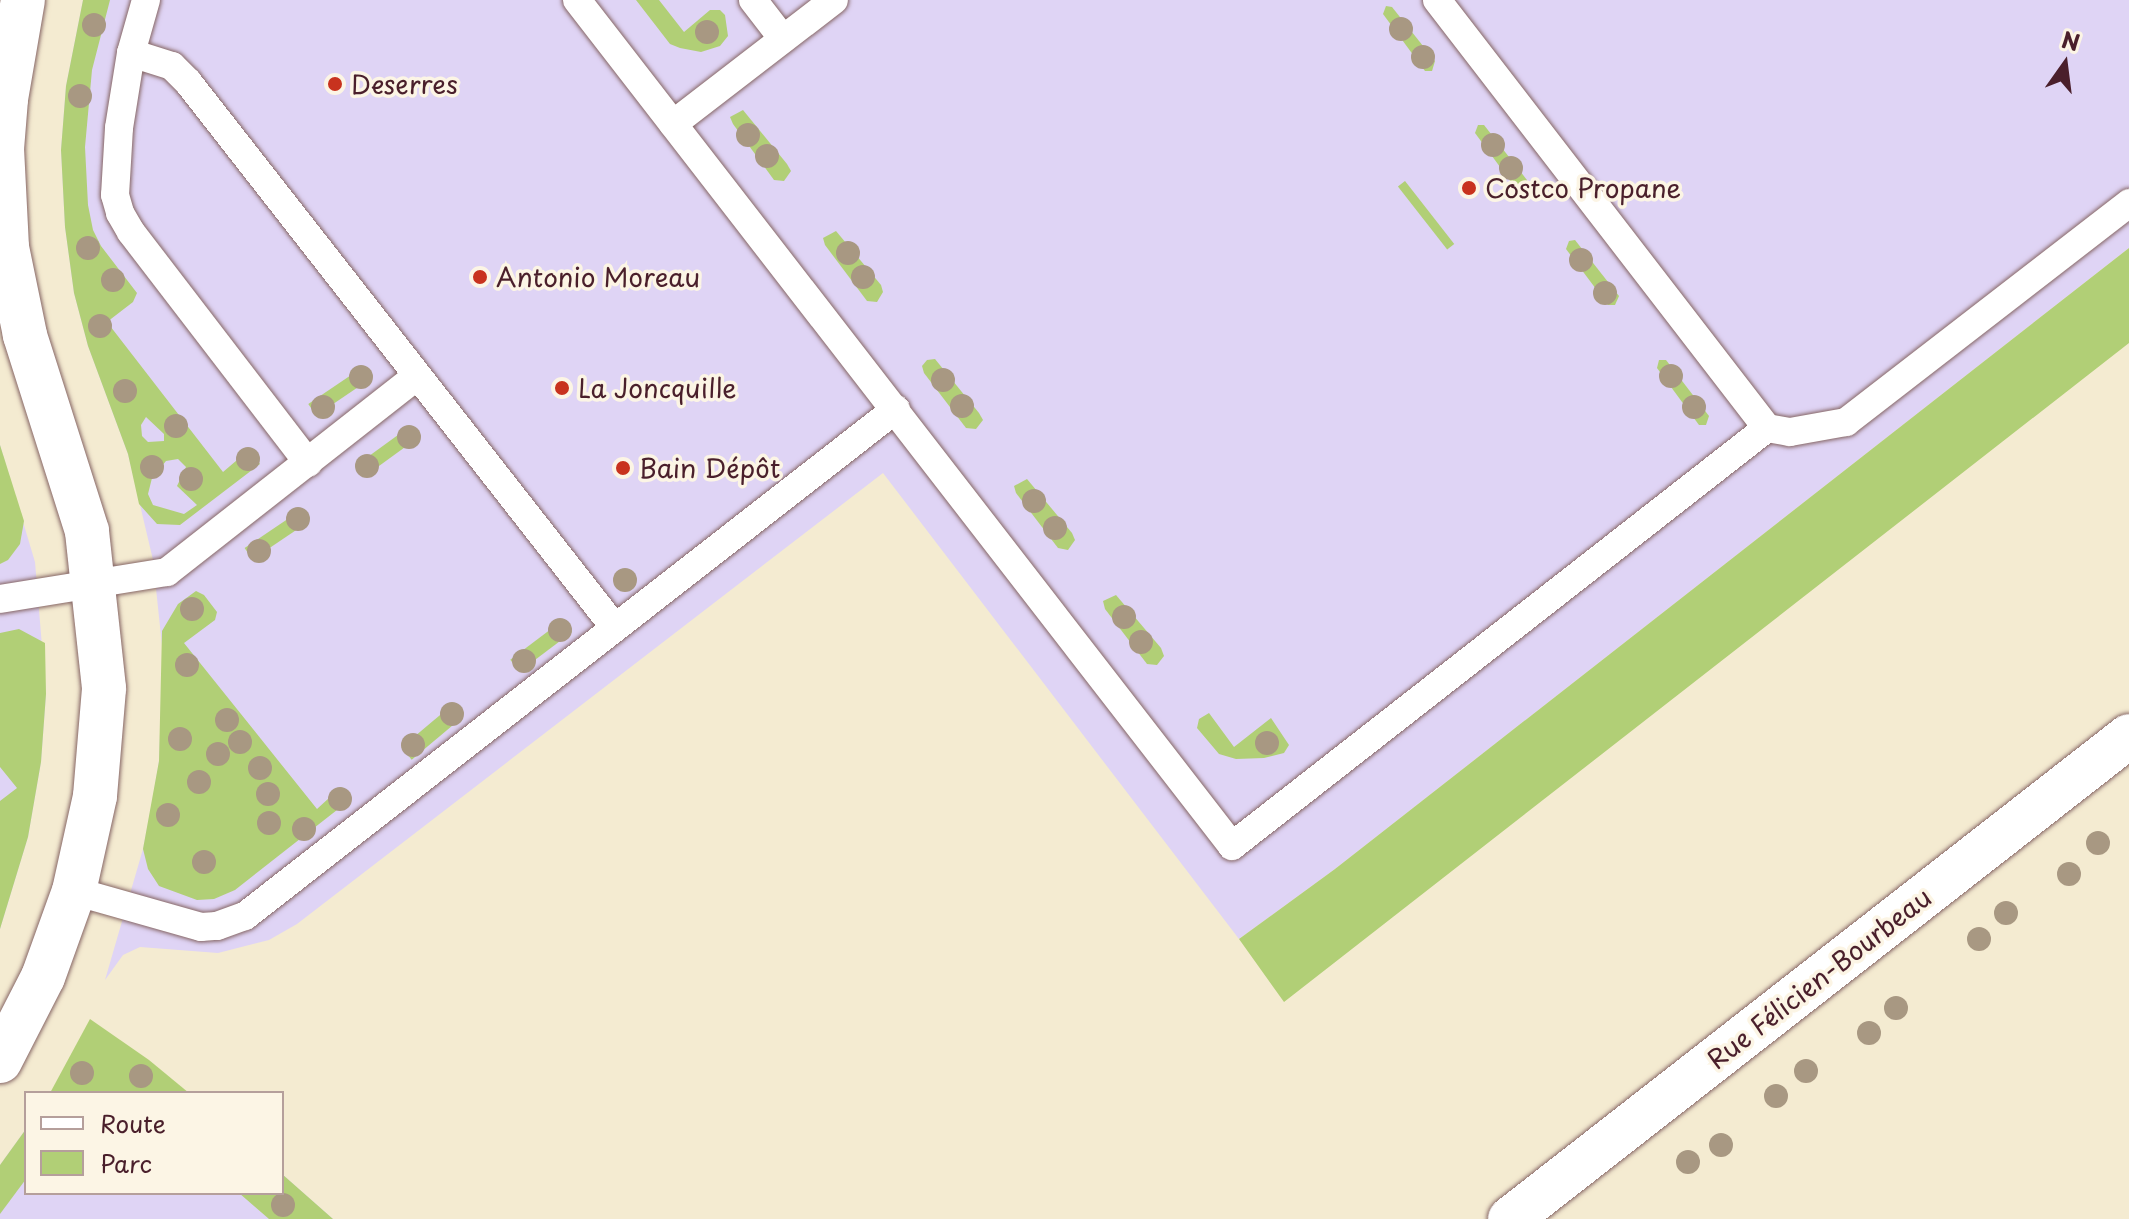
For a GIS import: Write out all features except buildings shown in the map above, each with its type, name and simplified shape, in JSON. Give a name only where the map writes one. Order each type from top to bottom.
[{"type":"street","points":[[0,1061],[43,977],[74,891],[95,796],[104,688],[95,584],[76,487],[25,335],[7,247],[2,149],[8,86],[23,0]]},
{"type":"street","name":"Rue Félicien-Bourbeau","points":[[1510,1219],[2129,736]]},
{"type":"lane","points":[[146,0],[131,53],[119,128],[115,195],[120,213],[131,232],[308,463]]},
{"type":"lane","points":[[577,0],[1232,846],[1767,428]]},
{"type":"lane","points":[[753,0],[783,39]]},
{"type":"lane","points":[[673,124],[834,0]]},
{"type":"lane","points":[[1437,0],[1767,428],[1790,432],[1846,422],[2129,203]]},
{"type":"lane","points":[[131,53],[154,58],[181,74],[615,628]]},
{"type":"lane","points":[[0,599],[167,572],[416,377]]},
{"type":"lane","points":[[74,891],[201,927],[235,922],[896,409]]},
{"type":"shaded area","points":[[83,0],[2129,0],[2129,248],[1335,869],[1239,939],[883,473],[297,924],[269,940],[218,953],[140,947],[123,955],[105,980],[143,849],[152,802],[159,761],[163,655],[153,560],[128,454],[88,346],[74,293],[65,227],[61,150],[66,86]]},
{"type":"shaded area","points":[[0,445],[35,562],[46,694],[41,762],[28,837],[0,929]]},
{"type":"shaded area","points":[[24,1132],[24,1195],[284,1195],[284,1176],[333,1219],[0,1219],[0,1165]]},
{"type":"green space","points":[[83,0],[110,0],[92,70],[85,147],[88,205],[93,230],[101,246],[137,293],[133,302],[107,322],[223,472],[250,449],[260,464],[180,525],[157,524],[139,504],[128,454],[88,346],[74,293],[65,227],[61,150],[66,86]],"holes":[[[146,417],[164,434],[164,441],[148,442],[142,436],[141,425]],[[178,459],[186,467],[177,486],[197,505],[184,514],[153,505],[148,494],[152,478],[166,461]]]},
{"type":"green space","points":[[636,0],[659,0],[684,32],[710,10],[720,10],[725,15],[728,36],[720,46],[701,52],[680,48],[670,44]]},
{"type":"green space","points":[[1386,6],[1392,7],[1435,61],[1432,71],[1425,71],[1383,14]]},
{"type":"green space","points":[[743,110],[787,164],[791,171],[784,181],[774,180],[733,124],[730,117]]},
{"type":"green space","points":[[1478,125],[1484,125],[1527,180],[1524,190],[1517,190],[1475,133]]},
{"type":"green space","points":[[1405,181],[1454,244],[1447,250],[1398,187]]},
{"type":"green space","points":[[836,231],[881,285],[883,292],[877,302],[867,301],[825,245],[823,238]]},
{"type":"green space","points":[[1575,240],[1619,296],[1615,305],[1608,305],[1566,249],[1569,241]]},
{"type":"green space","points":[[2129,248],[2129,343],[1284,1002],[1239,939],[1335,869]]},
{"type":"green space","points":[[935,359],[979,413],[983,420],[976,429],[966,428],[924,373],[922,366],[927,360]]},
{"type":"green space","points":[[1659,360],[1666,360],[1709,416],[1706,425],[1699,425],[1657,368]]},
{"type":"green space","points":[[363,367],[371,379],[316,416],[308,404]]},
{"type":"green space","points":[[409,427],[417,438],[364,477],[356,466]]},
{"type":"green space","points":[[0,445],[24,521],[20,544],[8,560],[0,564]]},
{"type":"green space","points":[[1027,479],[1072,533],[1075,540],[1068,550],[1058,548],[1016,493],[1014,486]]},
{"type":"green space","points":[[301,510],[309,522],[252,560],[245,548]]},
{"type":"green space","points":[[196,591],[204,595],[217,612],[215,620],[184,643],[317,809],[341,787],[351,799],[235,890],[214,899],[197,900],[159,886],[148,869],[143,849],[159,761],[162,631],[178,604]]},
{"type":"green space","points":[[1116,595],[1161,648],[1164,656],[1157,665],[1147,664],[1105,609],[1103,601]]},
{"type":"green space","points":[[563,620],[572,632],[519,672],[510,660]]},
{"type":"green space","points":[[19,629],[45,643],[46,694],[41,762],[28,837],[0,929],[0,801],[17,788],[0,767],[0,633]]},
{"type":"green space","points":[[452,705],[462,717],[412,760],[401,747]]},
{"type":"green space","points":[[1209,713],[1234,747],[1271,718],[1289,745],[1284,753],[1264,758],[1236,759],[1219,754],[1197,728],[1199,719]]},
{"type":"green space","points":[[90,1019],[187,1091],[51,1091]]},
{"type":"green space","points":[[24,1132],[24,1182],[0,1214],[0,1165]]},
{"type":"green space","points":[[284,1176],[333,1219],[269,1219],[241,1195],[284,1195]]},
{"type":"place","name":"Deserres","points":[[335,84]]},
{"type":"place","name":"Costco Propane","points":[[1469,188]]},
{"type":"place","name":"Antonio Moreau","points":[[480,277]]},
{"type":"place","name":"La Joncquille","points":[[562,388]]},
{"type":"place","name":"Bain Dépôt","points":[[623,468]]}]
